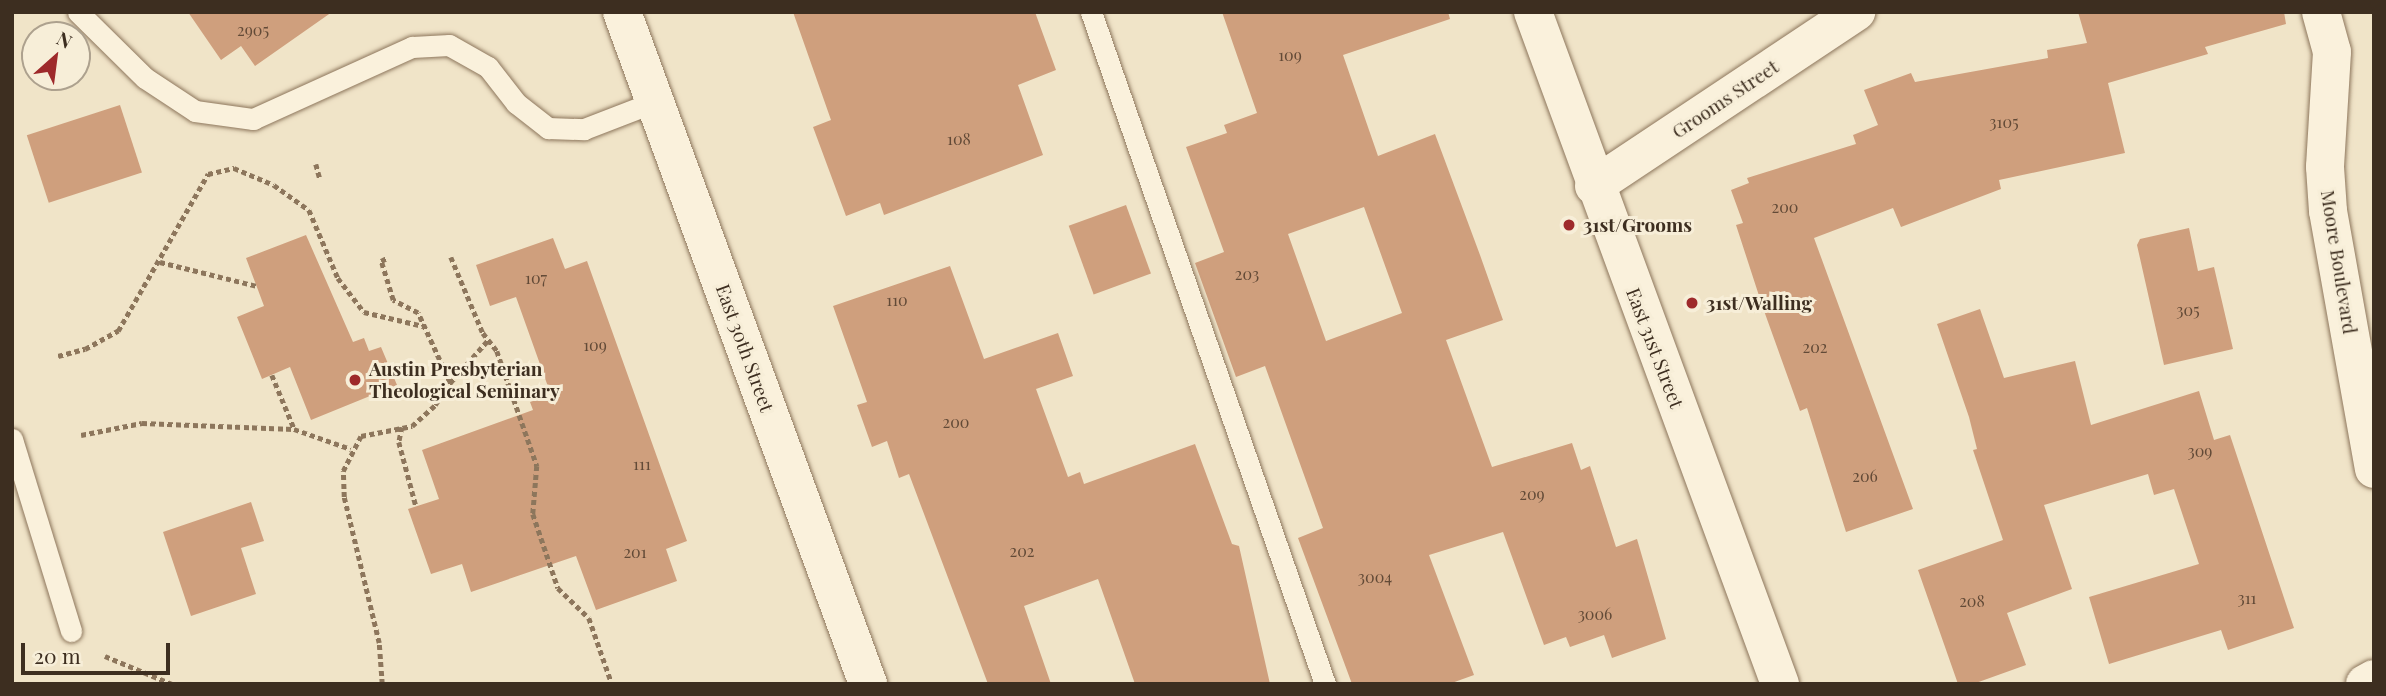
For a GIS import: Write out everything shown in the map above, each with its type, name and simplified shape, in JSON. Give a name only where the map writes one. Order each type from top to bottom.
[{"type":"street","name":"East 30th Street","points":[[622,12],[868,684]]},
{"type":"street","name":"East 31st Street","points":[[1533,12],[1594,186],[1780,684]]},
{"type":"street","name":"Grooms Street","points":[[1594,186],[1856,12]]},
{"type":"street","name":"Moore Boulevard","points":[[2321,12],[2332,52],[2333,96],[2325,167],[2328,211],[2374,469]]},
{"type":"street","points":[[2365,684],[2374,679]]},
{"type":"lane","points":[[78,12],[145,78],[195,111],[253,119],[412,47],[449,45],[488,66],[516,103],[548,128],[584,129],[654,102]]},
{"type":"lane","points":[[1091,12],[1325,684]]},
{"type":"lane","points":[[12,439],[71,631]]},
{"type":"path","points":[[316,164],[320,179]]},
{"type":"path","points":[[58,356],[85,349],[118,331],[160,262],[208,174],[234,169],[274,185],[309,210],[338,278],[364,312],[423,326]]},
{"type":"path","points":[[451,257],[488,340],[497,351],[537,466],[533,514],[558,588],[589,618],[612,684]]},
{"type":"path","points":[[387,258],[381,261],[393,300],[418,313],[450,383]]},
{"type":"path","points":[[160,262],[257,286]]},
{"type":"path","points":[[382,684],[364,568],[344,497],[344,471],[351,449],[361,436],[412,426],[435,405],[450,383],[488,340]]},
{"type":"path","points":[[272,375],[294,429]]},
{"type":"path","points":[[81,435],[142,423],[294,429],[351,449]]},
{"type":"path","points":[[402,427],[399,442],[416,506]]},
{"type":"path","points":[[105,656],[172,684]]},
{"type":"building","points":[[188,12],[332,12],[255,66],[241,46],[221,60]]},
{"type":"building","points":[[793,12],[1035,12],[1056,70],[1018,85],[1043,155],[884,215],[880,203],[846,216],[813,127],[831,120]]},
{"type":"building","points":[[1222,12],[1448,12],[1450,19],[1343,55],[1378,156],[1435,134],[1480,255],[1503,320],[1446,340],[1492,467],[1572,443],[1581,470],[1590,466],[1616,547],[1637,539],[1666,639],[1612,658],[1604,635],[1570,647],[1566,637],[1544,645],[1503,532],[1429,555],[1474,675],[1449,684],[1352,684],[1298,538],[1323,528],[1265,366],[1236,377],[1195,263],[1224,252],[1186,147],[1227,133],[1224,125],[1257,113]],"holes":[[[1364,207],[1402,313],[1326,341],[1288,234]]]},
{"type":"building","points":[[2078,12],[2284,12],[2286,24],[2205,47],[2208,54],[2108,83],[2125,153],[1999,180],[2001,189],[1901,227],[1893,208],[1814,238],[1913,509],[1846,532],[1807,408],[1800,411],[1763,308],[1736,225],[1743,223],[1731,190],[1749,183],[1747,178],[1856,144],[1853,135],[1878,125],[1864,90],[1911,73],[1915,82],[2048,58],[2047,50],[2087,43]]},
{"type":"building","points":[[120,105],[142,173],[49,203],[27,135]]},
{"type":"building","points":[[1126,205],[1151,274],[1094,294],[1069,226]]},
{"type":"building","points":[[2189,228],[2198,271],[2214,267],[2233,349],[2164,365],[2137,245],[2140,239]]},
{"type":"building","points":[[306,235],[353,342],[364,338],[369,351],[381,347],[397,385],[311,420],[290,367],[262,379],[237,317],[264,306],[246,258]]},
{"type":"building","points":[[553,238],[565,269],[587,261],[687,541],[666,549],[677,581],[596,610],[576,556],[471,592],[462,564],[431,574],[408,509],[439,499],[422,450],[533,410],[530,402],[551,395],[516,297],[490,306],[476,265]]},
{"type":"building","points":[[950,266],[984,359],[1058,333],[1073,376],[1036,389],[1068,477],[1080,472],[1084,484],[1195,444],[1232,544],[1239,546],[1270,684],[1135,684],[1098,579],[1024,606],[1051,684],[988,684],[909,474],[899,478],[887,441],[872,447],[857,405],[867,402],[833,306]]},
{"type":"building","points":[[1980,309],[2004,378],[2075,361],[2091,425],[2199,391],[2214,440],[2230,435],[2294,628],[2228,650],[2221,630],[2109,664],[2089,597],[2199,564],[2174,489],[2154,495],[2148,474],[2044,505],[2072,589],[2007,613],[2026,665],[1973,684],[1958,684],[1918,570],[2003,540],[1973,450],[1977,449],[1969,417],[1937,324]]},
{"type":"building","points":[[251,502],[264,541],[241,548],[256,594],[191,616],[163,532]]},
{"type":"place","name":"31st/Grooms","points":[[1569,225]]},
{"type":"place","name":"31st/Walling","points":[[1692,303]]},
{"type":"place","name":"Austin Presbyterian Theological Seminary","points":[[355,380]]}]
